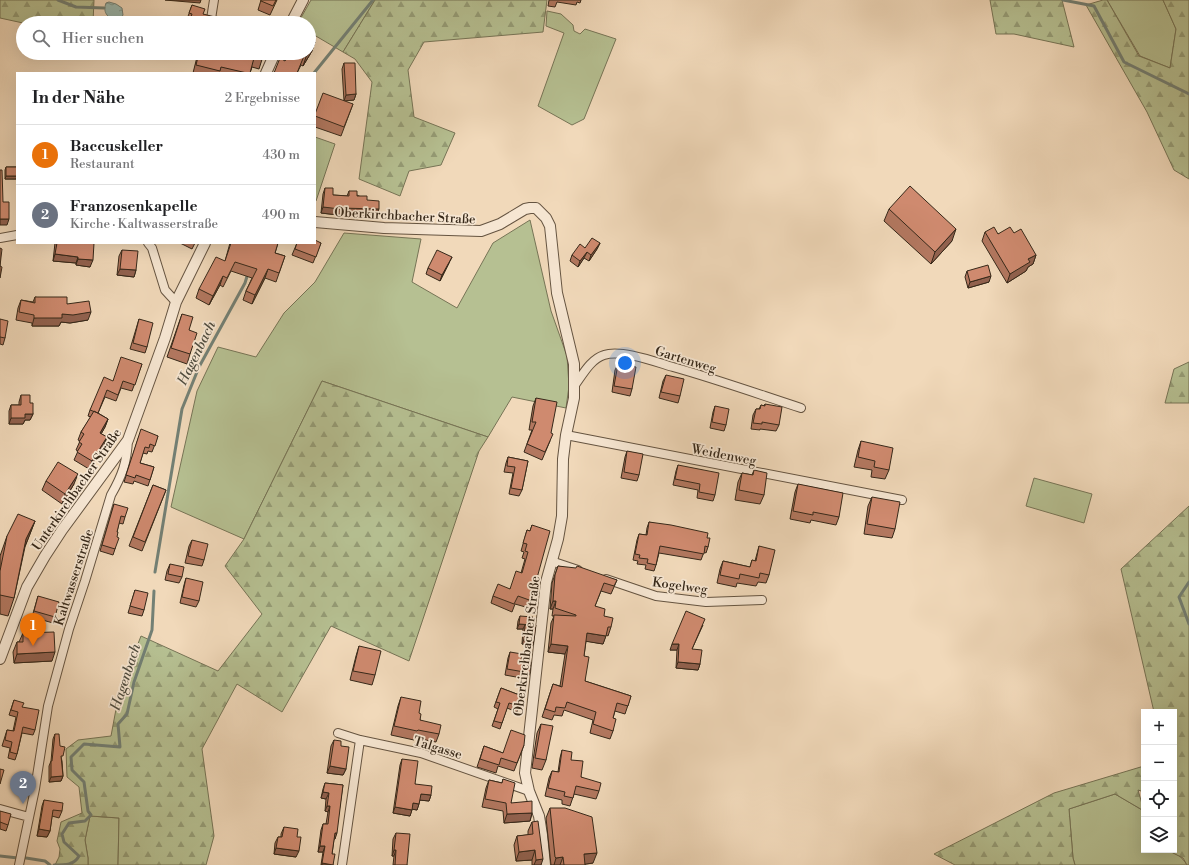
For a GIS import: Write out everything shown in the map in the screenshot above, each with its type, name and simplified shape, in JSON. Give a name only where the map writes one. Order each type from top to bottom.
[{"type":"street","points":[[211,16],[214,0]]},
{"type":"street","points":[[295,16],[303,0]]},
{"type":"street","points":[[266,72],[271,60]]},
{"type":"street","name":"Oberkirchbacher Straße","points":[[316,222],[384,228],[481,231],[500,224],[525,209],[536,208],[546,218],[550,226],[557,293],[574,364],[574,398],[566,435],[562,481],[561,523],[545,587],[525,773],[529,791],[539,816],[545,865]]},
{"type":"street","points":[[0,238],[16,235]]},
{"type":"street","points":[[149,244],[152,248],[166,290],[176,302]]},
{"type":"street","name":"Unterkirchbacher Straße","points":[[0,659],[27,587],[45,556],[62,530],[128,440],[163,344],[176,302],[205,244]]},
{"type":"street","name":"Gartenweg","points":[[574,385],[595,359],[605,354],[622,354],[640,357],[707,377],[801,408]]},
{"type":"street","name":"Weidenweg","points":[[566,435],[902,500]]},
{"type":"street","name":"Kaltwasserstraße","points":[[19,865],[29,817],[48,706],[69,629],[111,495],[125,463],[128,440]]},
{"type":"street","points":[[551,561],[586,572]]},
{"type":"street","name":"Kogelweg","points":[[600,577],[656,596],[706,602],[762,600]]},
{"type":"street","name":"Talgasse","points":[[338,733],[360,740],[421,753],[529,791]]},
{"type":"street","points":[[342,865],[360,740]]},
{"type":"street","points":[[0,809],[29,817]]},
{"type":"green space","points":[[0,0],[94,0],[93,16],[16,16],[16,21],[0,18]]},
{"type":"green space","points":[[311,0],[375,0],[343,52],[316,36],[316,16],[302,16]]},
{"type":"green space","points":[[375,0],[547,0],[543,32],[424,42],[408,70],[414,117],[455,133],[441,165],[409,171],[400,196],[359,179],[372,82],[355,59],[343,52]]},
{"type":"green space","points":[[990,0],[1062,0],[1074,47],[1014,34],[996,34]]},
{"type":"green space","points":[[1107,0],[1163,0],[1176,29],[1170,68],[1140,56]]},
{"type":"green space","points":[[1107,0],[1139,56],[1170,68],[1176,29],[1163,0],[1189,0],[1189,179],[1174,170],[1147,112],[1086,5]]},
{"type":"green space","points":[[547,11],[561,14],[573,25],[574,31],[580,34],[585,29],[616,39],[584,119],[572,125],[538,106],[564,33],[546,26]]},
{"type":"green space","points":[[316,137],[335,144],[316,201]]},
{"type":"green space","points":[[530,220],[551,311],[567,356],[569,386],[566,408],[512,397],[488,437],[322,381],[244,539],[171,507],[197,391],[218,347],[256,357],[284,313],[315,282],[344,233],[421,239],[412,282],[457,308],[493,243]]},
{"type":"green space","points":[[1189,362],[1189,403],[1165,403],[1174,369]]},
{"type":"green space","points":[[322,381],[488,437],[479,451],[409,661],[331,626],[282,712],[237,684],[202,749],[214,836],[206,865],[118,865],[119,818],[90,816],[85,840],[88,865],[55,865],[59,857],[60,849],[57,841],[61,822],[82,813],[79,787],[67,777],[66,749],[78,740],[111,736],[119,693],[141,636],[218,671],[262,614],[225,566],[244,539]]},
{"type":"green space","points":[[1034,478],[1092,494],[1084,523],[1026,506]]},
{"type":"green space","points":[[1189,506],[1189,865],[1187,865],[1183,858],[1173,853],[1177,853],[1177,709],[1153,709],[1121,569]]},
{"type":"green space","points":[[1141,767],[1141,791],[1138,790],[1141,800],[1141,809],[1115,794],[1069,809],[1073,858],[1075,865],[955,865],[934,854],[1054,793]]},
{"type":"green space","points":[[1115,794],[1141,809],[1141,853],[1173,853],[1183,859],[1187,865],[1075,865],[1073,858],[1069,809]]},
{"type":"green space","points":[[90,816],[119,818],[118,865],[88,865],[85,840]]},
{"type":"water","points":[[109,2],[116,4],[122,8],[122,16],[108,16],[105,10],[106,3]]},
{"type":"building","points":[[261,0],[276,0],[273,6]]},
{"type":"building","points":[[192,5],[205,9],[203,14],[211,16],[191,16],[192,14],[189,13]]},
{"type":"building","points":[[197,60],[253,60],[250,72],[243,72],[221,67],[220,71],[196,65]]},
{"type":"building","points":[[279,60],[302,60],[297,72],[274,72]]},
{"type":"building","points":[[344,63],[355,63],[356,94],[346,95]]},
{"type":"building","points":[[323,93],[353,104],[344,127],[316,116],[316,111]]},
{"type":"building","points":[[6,167],[16,167],[16,176],[6,176]]},
{"type":"building","points":[[0,170],[2,170],[3,202],[9,202],[9,219],[0,219]]},
{"type":"building","points":[[910,186],[956,229],[935,252],[889,209]]},
{"type":"building","points":[[325,188],[333,188],[333,195],[349,196],[349,191],[357,191],[357,196],[367,196],[367,200],[379,201],[379,209],[340,209],[323,207]]},
{"type":"building","points":[[994,227],[998,234],[1010,227],[1014,233],[1021,229],[1036,255],[1028,259],[1030,262],[1010,274],[985,232]]},
{"type":"building","points":[[592,238],[600,243],[591,255],[587,252],[580,261],[572,255],[580,244],[585,248]]},
{"type":"building","points":[[316,240],[321,243],[316,257],[295,249],[297,244],[316,244]]},
{"type":"building","points":[[57,244],[94,244],[93,260],[78,259],[78,257],[55,254]]},
{"type":"building","points":[[231,244],[278,244],[275,253],[285,256],[279,273],[268,269],[255,295],[246,291],[257,269],[235,262],[227,278],[223,276],[213,296],[199,289],[216,257],[225,261]]},
{"type":"building","points":[[0,248],[2,249],[0,266]]},
{"type":"building","points":[[122,250],[138,251],[136,270],[120,269]]},
{"type":"building","points":[[437,250],[452,257],[442,275],[428,268]]},
{"type":"building","points":[[988,265],[991,276],[970,282],[967,271]]},
{"type":"building","points":[[0,266],[2,267],[0,278]]},
{"type":"building","points":[[35,297],[67,297],[67,304],[89,301],[91,312],[73,315],[62,314],[62,318],[34,318],[34,315],[19,312],[21,300],[35,303]]},
{"type":"building","points":[[182,314],[193,317],[189,330],[197,333],[190,354],[171,348]]},
{"type":"building","points":[[0,319],[8,321],[5,338],[0,337]]},
{"type":"building","points":[[139,319],[153,323],[147,347],[133,343]]},
{"type":"building","points":[[121,357],[142,364],[135,385],[123,381],[118,395],[107,390],[98,413],[90,410],[104,377],[113,381]]},
{"type":"building","points":[[618,364],[636,367],[632,389],[614,386]]},
{"type":"building","points":[[666,375],[684,379],[680,396],[661,392]]},
{"type":"building","points":[[21,395],[30,395],[30,403],[33,403],[33,414],[25,414],[25,418],[11,418],[11,405],[21,405]]},
{"type":"building","points":[[536,398],[557,402],[551,433],[553,434],[545,452],[527,444],[536,422],[532,422]]},
{"type":"building","points":[[765,404],[782,407],[779,425],[762,422],[762,424],[753,423],[756,409],[760,409],[761,405],[765,406]]},
{"type":"building","points":[[715,406],[729,409],[726,425],[712,422]]},
{"type":"building","points":[[94,411],[108,419],[100,433],[107,437],[92,461],[77,452],[82,444],[79,442],[84,434],[81,432]]},
{"type":"building","points":[[141,429],[158,436],[155,446],[150,444],[149,448],[145,447],[140,463],[154,467],[150,480],[136,475],[135,478],[126,475]]},
{"type":"building","points":[[861,441],[893,448],[889,470],[874,467],[875,461],[858,457]]},
{"type":"building","points":[[627,451],[643,454],[639,475],[624,472]]},
{"type":"building","points":[[508,457],[528,461],[522,490],[511,488],[515,467],[507,466]]},
{"type":"building","points":[[58,462],[78,474],[65,494],[46,481]]},
{"type":"building","points":[[678,465],[719,473],[715,495],[699,492],[700,484],[675,479]]},
{"type":"building","points":[[754,470],[767,473],[764,495],[739,490],[742,473],[753,475]]},
{"type":"building","points":[[798,484],[843,493],[839,517],[813,512],[813,515],[793,511]]},
{"type":"building","points":[[153,485],[166,490],[145,542],[133,537]]},
{"type":"building","points":[[872,497],[900,502],[895,529],[867,524]]},
{"type":"building","points":[[114,504],[128,508],[125,517],[121,516],[117,532],[117,537],[119,538],[115,549],[102,545]]},
{"type":"building","points":[[18,514],[35,521],[26,539],[14,598],[0,595],[0,571],[7,536]]},
{"type":"building","points":[[649,522],[708,533],[707,538],[710,538],[708,547],[705,546],[704,554],[660,546],[656,565],[647,563],[648,559],[639,558],[640,555],[635,554],[639,534],[647,535]]},
{"type":"building","points":[[532,525],[550,531],[537,578],[539,579],[532,601],[518,596],[514,604],[493,596],[498,584],[510,589],[516,571],[522,573],[528,552],[525,551],[527,544],[523,543],[527,530],[530,531]]},
{"type":"building","points":[[192,540],[208,544],[204,560],[188,556]]},
{"type":"building","points":[[759,546],[775,550],[769,575],[760,573],[759,578],[740,574],[739,579],[720,575],[723,561],[750,567],[752,560],[756,561]]},
{"type":"building","points":[[170,564],[184,567],[182,577],[168,574]]},
{"type":"building","points":[[558,566],[576,568],[577,566],[617,580],[614,586],[604,583],[595,606],[605,609],[604,616],[613,618],[611,627],[608,627],[606,636],[587,633],[584,656],[589,657],[585,681],[631,696],[628,706],[617,703],[613,718],[616,719],[613,731],[593,724],[596,712],[567,702],[565,708],[556,707],[555,712],[545,709],[553,684],[562,687],[568,646],[551,644],[554,615],[576,616],[555,608],[556,601],[553,601],[555,575]]},
{"type":"building","points":[[186,578],[203,582],[199,601],[182,597]]},
{"type":"building","points":[[135,590],[148,593],[144,610],[130,606]]},
{"type":"building","points":[[38,596],[59,602],[55,617],[34,611]]},
{"type":"building","points":[[686,611],[705,619],[692,649],[702,650],[700,664],[678,662],[679,644],[672,644]]},
{"type":"building","points":[[520,616],[533,617],[533,625],[519,624]]},
{"type":"building","points":[[525,625],[536,625],[534,640],[524,639]]},
{"type":"building","points":[[54,632],[55,652],[17,654],[17,642],[23,642],[23,633]]},
{"type":"building","points":[[359,646],[381,651],[375,675],[353,671]]},
{"type":"building","points":[[510,652],[522,654],[521,660],[531,662],[530,673],[507,669]]},
{"type":"building","points":[[501,688],[522,696],[519,706],[509,703],[502,723],[494,721],[500,703],[496,702]]},
{"type":"building","points":[[401,697],[421,701],[419,713],[421,714],[420,720],[441,725],[439,734],[394,726]]},
{"type":"building","points":[[14,700],[24,703],[22,707],[39,710],[35,730],[23,727],[17,754],[10,752],[12,742],[5,740],[7,730],[14,731],[18,712],[11,710]]},
{"type":"building","points":[[541,724],[553,726],[546,760],[535,758]]},
{"type":"building","points":[[511,730],[525,735],[524,745],[517,763],[501,758],[499,765],[480,759],[484,746],[503,753]]},
{"type":"building","points":[[55,734],[59,734],[60,746],[65,747],[63,756],[61,756],[63,776],[51,777],[51,761]]},
{"type":"building","points":[[334,740],[341,741],[341,746],[349,747],[346,769],[330,766]]},
{"type":"building","points":[[562,750],[572,752],[571,760],[583,761],[581,777],[601,783],[599,791],[576,786],[573,798],[564,796],[565,792],[548,788],[552,771],[559,772]]},
{"type":"building","points":[[402,759],[418,761],[415,784],[432,786],[431,795],[421,794],[419,804],[413,803],[412,810],[395,807]]},
{"type":"building","points":[[0,769],[4,770],[0,784]]},
{"type":"building","points":[[503,779],[515,783],[511,803],[532,801],[532,813],[507,814],[506,803],[485,799],[489,780],[502,783]]},
{"type":"building","points":[[325,783],[343,785],[337,833],[335,833],[332,854],[335,854],[333,865],[322,863],[325,846],[320,846],[323,824],[328,824],[330,806],[327,806],[329,793],[323,792]]},
{"type":"building","points":[[44,800],[63,803],[62,811],[53,810],[50,831],[39,829]]},
{"type":"building","points":[[550,808],[565,808],[592,817],[597,853],[584,854],[585,865],[564,865],[563,857],[555,857]]},
{"type":"building","points":[[0,811],[11,814],[8,825],[0,822]]},
{"type":"building","points":[[538,821],[543,859],[536,860],[535,850],[519,852],[517,836],[533,834],[532,822]]},
{"type":"building","points":[[284,827],[298,829],[297,837],[301,837],[299,851],[276,848],[278,837],[282,837]]},
{"type":"building","points":[[396,833],[410,834],[407,865],[395,865],[396,850],[394,850]]},
{"type":"waterway","points":[[58,0],[76,7],[104,8]]},
{"type":"waterway","name":"Hagenbach","points":[[315,72],[373,0]]},
{"type":"waterway","points":[[1063,0],[1094,6],[1124,62],[1189,94]]},
{"type":"waterway","name":"Hagenbach","points":[[155,572],[182,409],[199,367],[245,283],[248,273]]},
{"type":"waterway","points":[[1189,582],[1179,597],[1189,624]]},
{"type":"waterway","name":"Hagenbach","points":[[54,865],[69,864],[77,859],[79,856],[64,842],[62,834],[69,823],[85,821],[91,815],[88,811],[84,782],[72,770],[71,757],[84,744],[120,747],[118,724],[127,714],[134,682],[152,630],[154,591]]},
{"type":"waterway","points":[[0,856],[18,858]]},
{"type":"waterway","points":[[26,858],[45,861],[50,865]]},
{"type":"place","name":"Baccuskeller","points":[[33,646]]},
{"type":"place","name":"Franzosenkapelle","points":[[23,804]]}]
